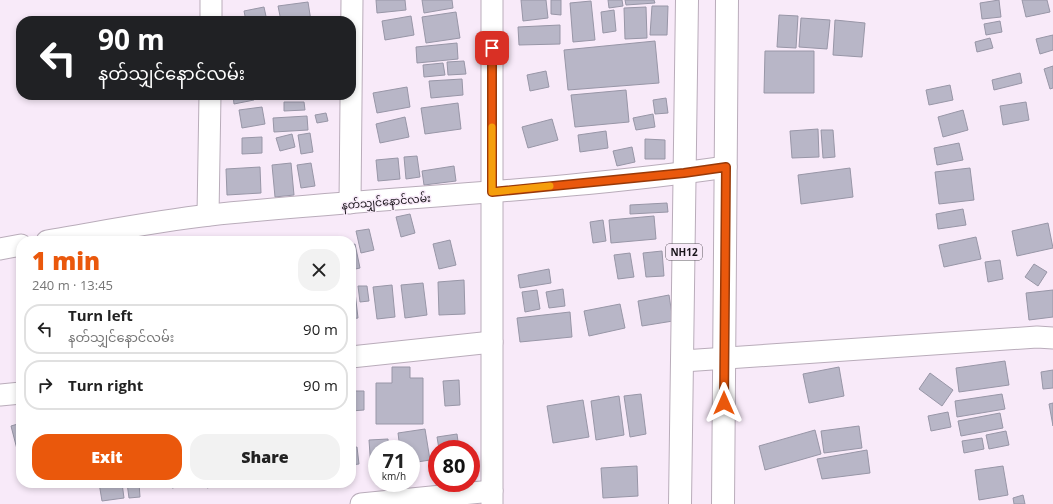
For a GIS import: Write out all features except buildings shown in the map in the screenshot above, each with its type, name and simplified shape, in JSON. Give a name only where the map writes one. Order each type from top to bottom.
[{"type":"highway","name":"NH12","points":[[680,504],[687,0]]},
{"type":"highway","points":[[723,504],[727,0]]},
{"type":"street","points":[[211,0],[211,16]]},
{"type":"street","points":[[352,0],[352,16]]},
{"type":"street","points":[[361,504],[492,497],[492,0]]},
{"type":"street","points":[[208,215],[210,100]]},
{"type":"street","points":[[350,203],[351,100]]},
{"type":"street","name":"နတ်သျှင်နောင်လမ်း","points":[[78,236],[208,215],[492,192],[684,173],[726,167]]},
{"type":"street","points":[[0,249],[16,246]]},
{"type":"street","points":[[683,361],[724,360],[1037,337],[1053,338]]},
{"type":"street","points":[[356,356],[492,342]]},
{"type":"street","points":[[0,395],[16,393]]},
{"type":"slow traffic","points":[[492,127],[492,192],[550,186]]},
{"type":"route","points":[[492,48],[492,192],[684,173],[726,167],[724,403]]}]
